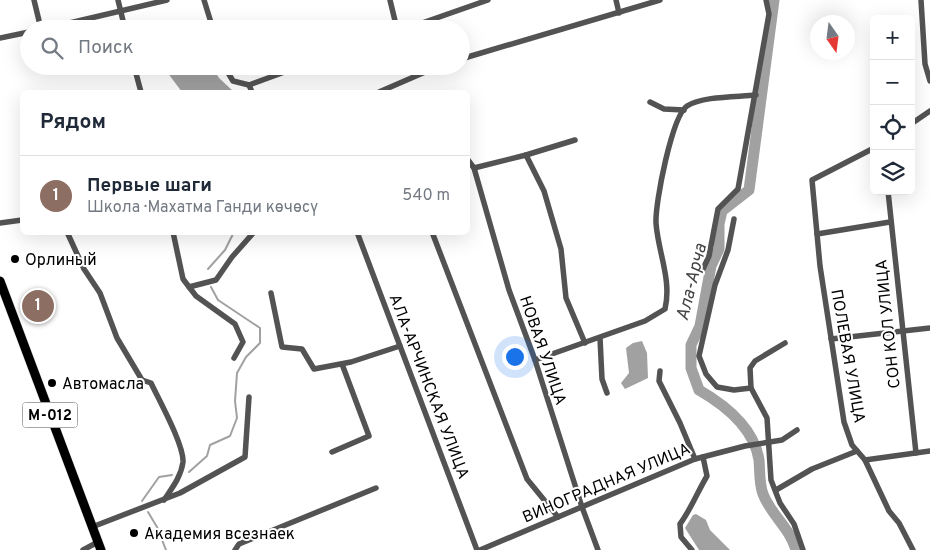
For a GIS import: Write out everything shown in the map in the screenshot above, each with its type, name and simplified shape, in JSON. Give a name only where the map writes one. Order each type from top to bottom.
[{"type":"main road","name":"М-012","points":[[0,281],[100,546]]},
{"type":"street","points":[[34,0],[40,20]]},
{"type":"street","points":[[118,0],[123,20]]},
{"type":"street","points":[[79,20],[167,0]]},
{"type":"street","points":[[204,0],[210,20]]},
{"type":"street","points":[[390,0],[395,20]]},
{"type":"street","points":[[431,20],[488,0]]},
{"type":"street","points":[[616,0],[619,13]]},
{"type":"street","points":[[470,56],[660,0]]},
{"type":"street","points":[[703,269],[708,256],[718,209],[738,189],[769,14],[766,0]]},
{"type":"street","points":[[921,0],[930,81]]},
{"type":"street","points":[[0,38],[20,34]]},
{"type":"street","points":[[136,75],[140,90]]},
{"type":"street","points":[[229,75],[232,81],[249,86],[278,75]]},
{"type":"street","points":[[384,90],[418,75]]},
{"type":"street","points":[[249,86],[251,90]]},
{"type":"street","points":[[535,360],[645,321],[665,310],[669,293],[656,222],[663,174],[675,122],[687,106],[707,100],[756,95]]},
{"type":"street","points":[[650,102],[664,109],[684,110]]},
{"type":"street","points":[[915,121],[930,112]]},
{"type":"street","points":[[474,168],[575,140]]},
{"type":"street","name":"ПОЛЕВАЯ УЛИЦА","points":[[870,150],[812,180],[817,234],[844,422],[852,446],[865,460],[889,511],[899,523],[913,550]]},
{"type":"street","points":[[526,155],[544,191],[560,249],[566,298],[585,343]]},
{"type":"street","name":"НОВАЯ УЛИЦА","points":[[470,163],[474,168],[508,290],[535,360],[582,507],[598,550]]},
{"type":"street","name":"СОН КОЛ УЛИЦА","points":[[888,195],[916,453]]},
{"type":"street","points":[[734,219],[728,250],[715,285],[699,356],[706,374],[717,387],[734,390],[751,388]]},
{"type":"street","points":[[0,223],[20,220]]},
{"type":"street","points":[[817,234],[890,222]]},
{"type":"street","points":[[69,235],[84,269],[100,292],[117,338],[142,380],[151,383],[177,440],[183,460],[178,479],[164,500]]},
{"type":"street","points":[[174,235],[183,279],[196,296],[235,324],[244,342],[234,358]]},
{"type":"street","points":[[189,287],[216,280],[232,257],[251,235]]},
{"type":"street","name":"АЛА-АРЧИНСКАЯ УЛИЦА","points":[[358,235],[479,550]]},
{"type":"street","points":[[433,235],[527,479],[558,517]]},
{"type":"street","points":[[271,293],[282,347],[302,349],[314,369],[342,364],[400,346]]},
{"type":"street","points":[[831,339],[930,328]]},
{"type":"street","points":[[600,338],[602,379],[607,393]]},
{"type":"street","points":[[785,344],[754,361],[750,368],[751,388],[767,418],[772,480],[794,524],[803,550]]},
{"type":"street","points":[[332,452],[369,436],[342,364]]},
{"type":"street","points":[[660,371],[659,381],[695,459]]},
{"type":"street","points":[[92,527],[180,493],[245,457],[249,397]]},
{"type":"street","name":"ВИНОГРАДНАЯ УЛИЦА","points":[[479,550],[695,459],[745,446],[782,440],[797,430]]},
{"type":"street","points":[[776,490],[812,469],[857,451]]},
{"type":"street","points":[[865,460],[930,451]]},
{"type":"street","points":[[692,550],[682,537],[680,524],[691,509],[694,499],[707,476],[703,457]]},
{"type":"street","points":[[235,550],[239,544],[376,488]]},
{"type":"street","points":[[83,550],[100,546]]},
{"type":"shaded area","points":[[169,75],[217,75],[232,90],[180,90]]},
{"type":"shaded area","points":[[642,341],[647,353],[648,378],[625,389],[621,383],[629,373],[626,348],[633,343]]},
{"type":"shaded area","points":[[696,514],[706,520],[710,530],[730,550],[699,550],[685,528],[693,515]]},
{"type":"waterway","name":"Ала-Арча","points":[[774,0],[749,190],[722,211],[719,224],[719,249],[711,266],[700,326],[691,345],[691,368],[699,390],[728,410],[745,428],[751,438],[759,460],[760,482],[766,502],[789,535],[796,550]]},
{"type":"waterway","points":[[208,269],[225,250],[232,235]]},
{"type":"waterway","points":[[189,472],[207,456],[210,445],[230,436],[237,418],[235,401],[237,373],[246,357],[260,343],[260,328],[218,300],[211,287]]},
{"type":"waterway","points":[[142,501],[159,477],[172,475]]},
{"type":"waterway","points":[[148,512],[157,527],[166,550]]},
{"type":"place","name":"Орлиный","points":[[15,259]]},
{"type":"place","name":"Первые шаги","points":[[38,306]]},
{"type":"place","name":"Автомасла","points":[[52,383]]},
{"type":"place","name":"Академия всезнаек","points":[[134,533]]}]
